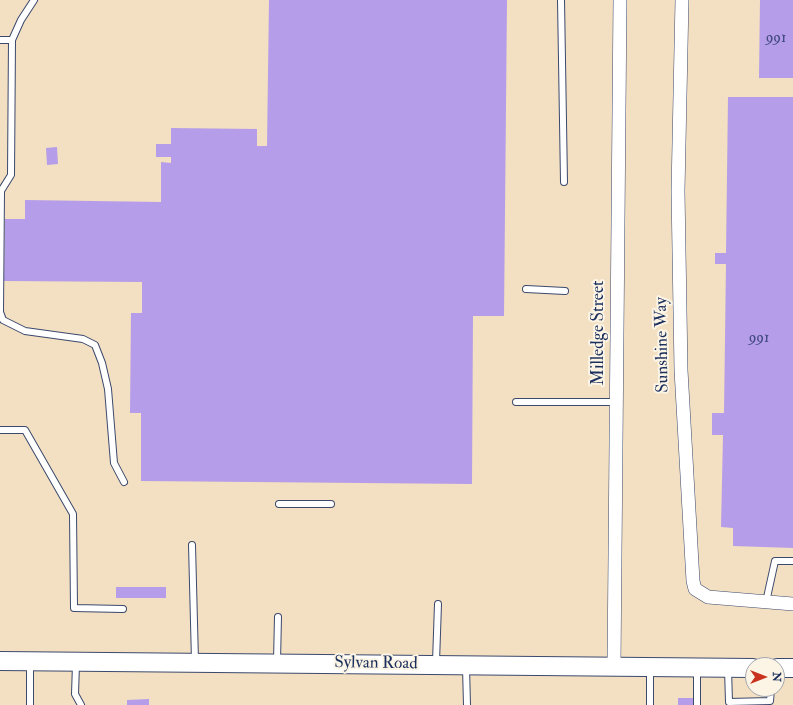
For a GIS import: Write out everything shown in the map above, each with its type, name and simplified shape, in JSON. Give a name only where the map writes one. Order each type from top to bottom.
[{"type":"main road","name":"Sylvan Road","points":[[0,661],[745,668]]},
{"type":"street","name":"Milledge Street","points":[[614,666],[620,0]]},
{"type":"street","name":"Sunshine Way","points":[[682,0],[678,191],[681,354],[693,582],[695,589],[708,596],[793,604]]},
{"type":"lane","points":[[34,0],[21,20],[12,40],[11,175],[1,191],[0,312],[3,320],[25,331],[83,339],[95,346],[102,363],[108,389],[114,463],[124,482]]},
{"type":"lane","points":[[561,0],[564,182]]},
{"type":"lane","points":[[0,40],[12,40]]},
{"type":"lane","points":[[526,289],[565,290]]},
{"type":"lane","points":[[516,402],[617,402]]},
{"type":"lane","points":[[0,430],[25,430],[73,514],[74,608],[123,609]]},
{"type":"lane","points":[[279,504],[331,504]]},
{"type":"lane","points":[[192,545],[195,662]]},
{"type":"lane","points":[[766,602],[775,561],[793,561]]},
{"type":"lane","points":[[436,665],[438,604]]},
{"type":"lane","points":[[277,663],[278,617]]},
{"type":"lane","points":[[76,661],[75,694],[81,705]]},
{"type":"lane","points":[[30,662],[30,705]]},
{"type":"lane","points":[[466,665],[467,705]]},
{"type":"lane","points":[[650,667],[650,705]]},
{"type":"lane","points":[[697,667],[697,705]]},
{"type":"lane","points":[[728,668],[729,702],[770,702],[770,697]]},
{"type":"building","points":[[269,0],[507,0],[504,316],[473,316],[472,484],[141,481],[141,413],[130,413],[131,313],[142,313],[142,282],[4,281],[5,219],[25,219],[25,200],[161,202],[161,162],[171,163],[171,157],[156,157],[156,144],[171,144],[171,128],[257,129],[257,146],[267,146]]},
{"type":"building","points":[[760,0],[793,0],[793,78],[759,78]]},
{"type":"building","points":[[728,97],[793,97],[793,548],[733,546],[733,528],[721,527],[723,435],[712,435],[712,413],[724,413],[726,264],[715,264],[715,253],[726,253]]},
{"type":"building","points":[[57,147],[58,164],[47,165],[46,148]]},
{"type":"building","points":[[116,587],[166,587],[166,598],[116,598]]},
{"type":"building","points":[[678,698],[693,698],[693,705],[678,705]]},
{"type":"building","points":[[149,699],[149,705],[127,705],[127,700]]}]
